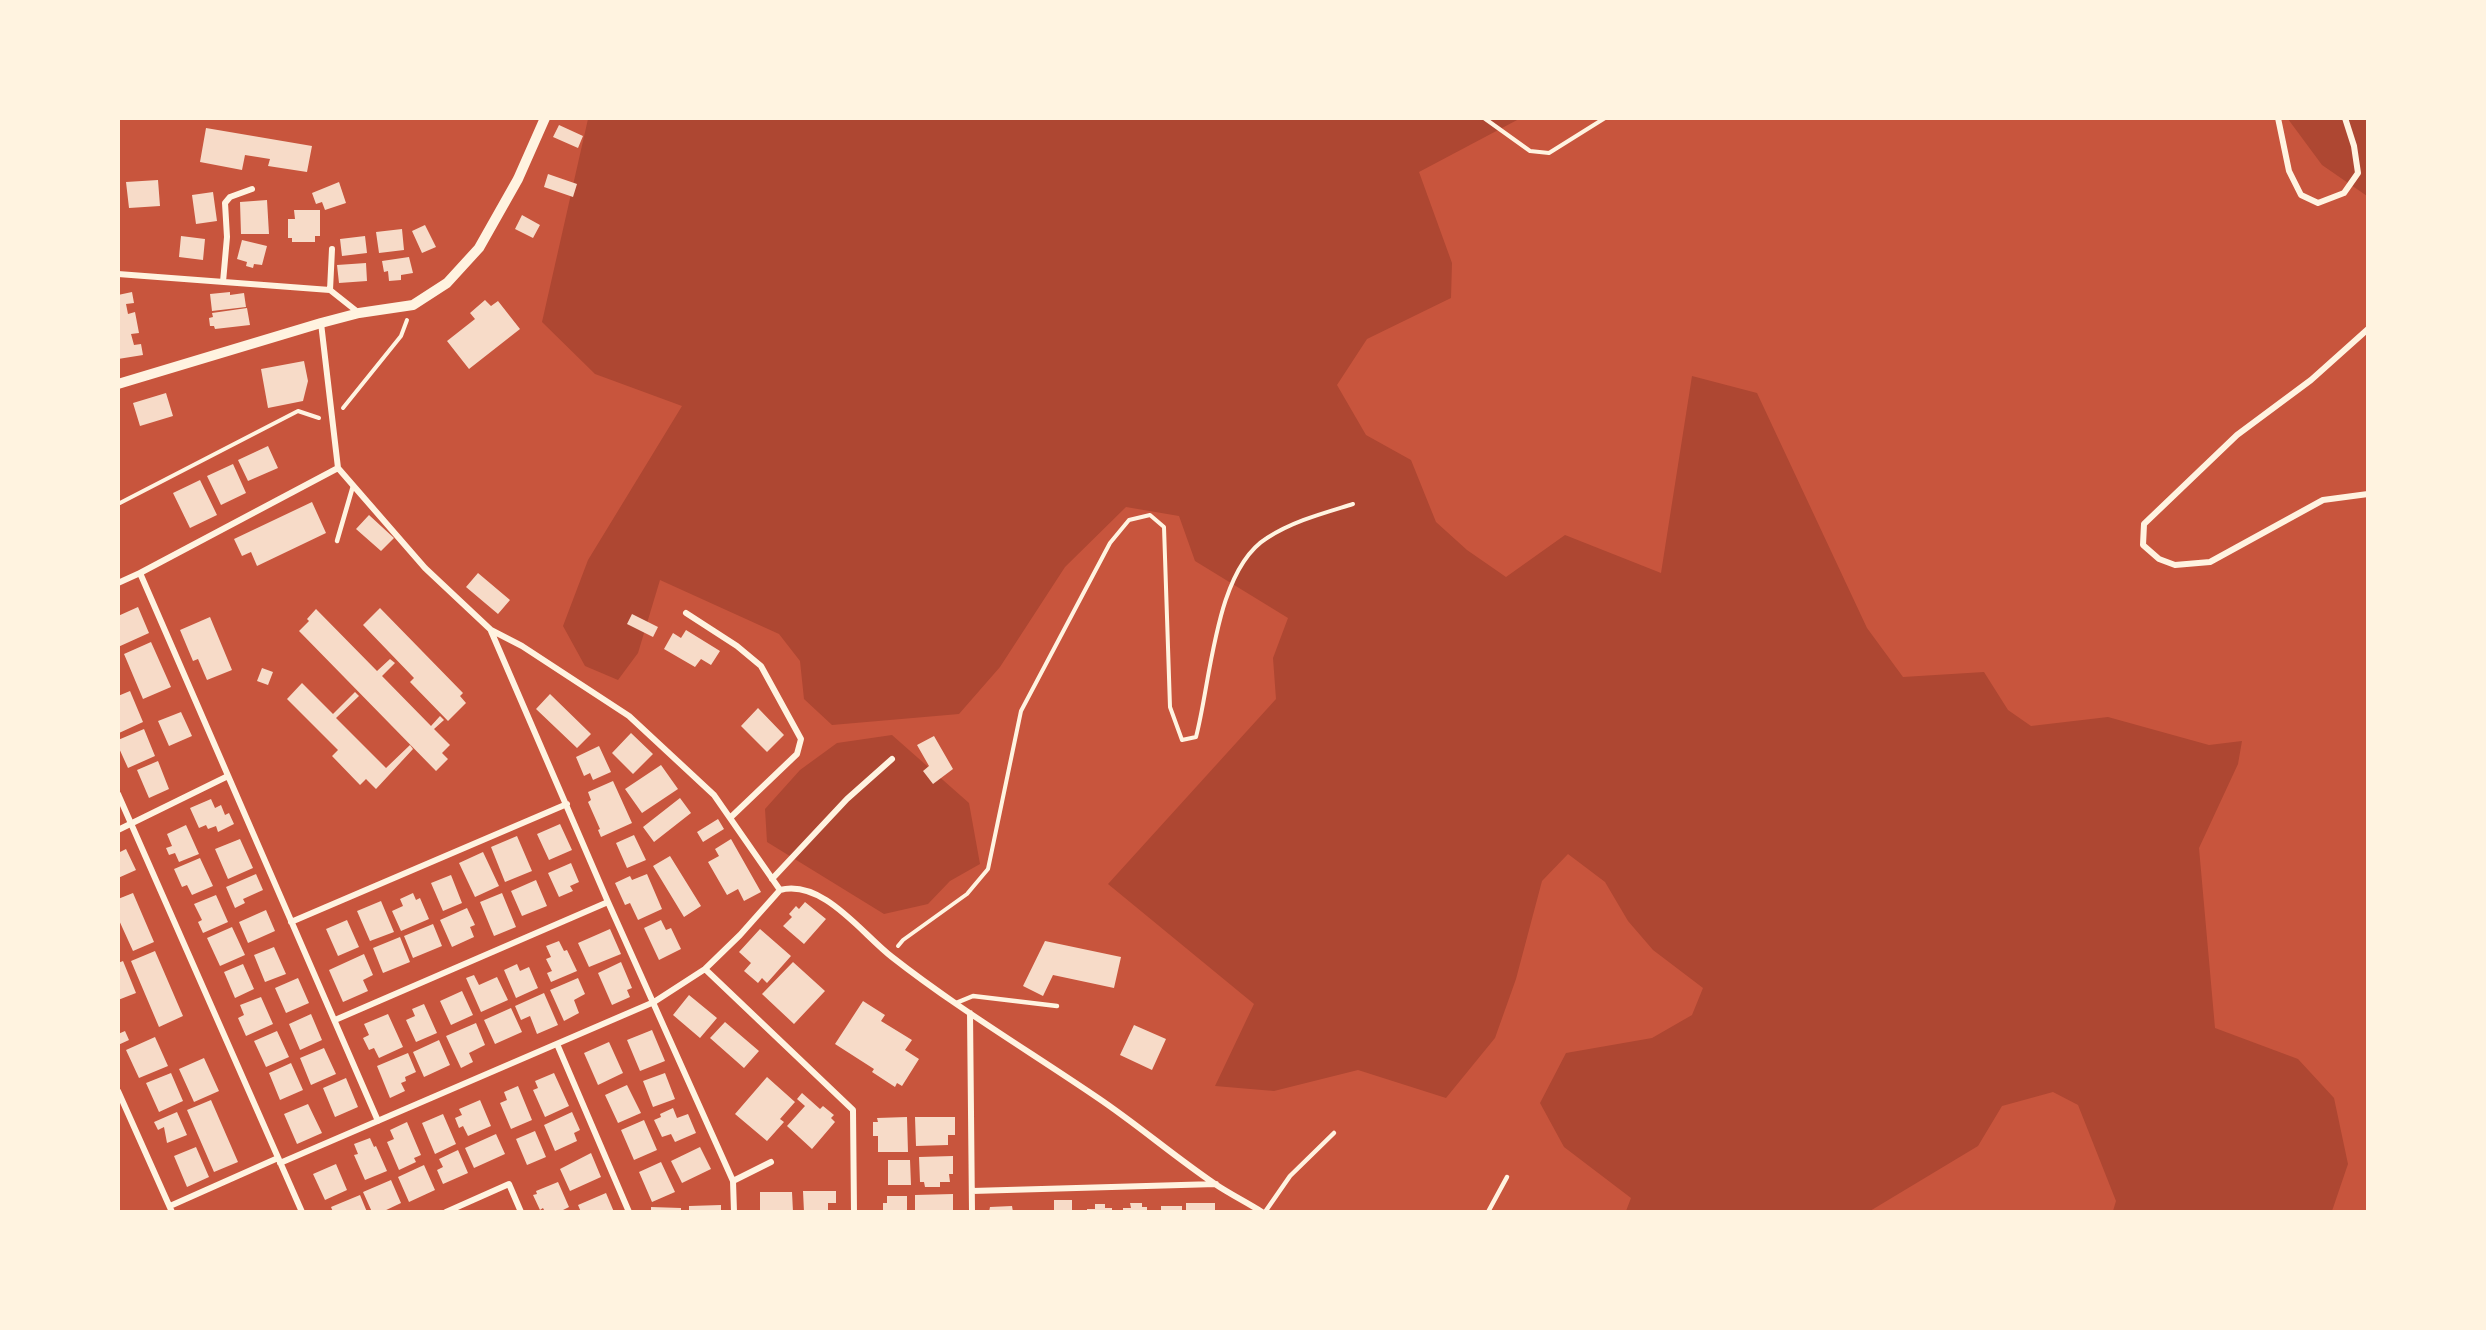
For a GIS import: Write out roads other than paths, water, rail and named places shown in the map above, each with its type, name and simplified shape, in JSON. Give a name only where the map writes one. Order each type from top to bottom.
[{"type":"street","points":[[118,384],[321,323],[359,313],[413,305],[447,283],[479,248],[518,179],[545,118]]},
{"type":"street","points":[[2278,118],[2289,171],[2301,195],[2318,203],[2344,193],[2358,173],[2354,146],[2345,118]]},
{"type":"street","points":[[223,282],[227,237],[225,203],[230,196],[252,189]]},
{"type":"street","points":[[330,290],[332,249]]},
{"type":"street","points":[[118,274],[330,290],[359,313]]},
{"type":"street","points":[[321,323],[338,468],[425,568],[491,630],[522,646],[629,716],[714,795],[780,890]]},
{"type":"street","points":[[2367,329],[2312,380],[2237,435],[2162,506],[2144,524],[2143,545],[2159,559],[2175,565],[2210,562],[2323,500],[2367,494]]},
{"type":"street","points":[[118,584],[338,468]]},
{"type":"street","points":[[140,573],[378,1121]]},
{"type":"street","points":[[686,613],[737,646],[761,666],[801,739],[797,754],[730,818]]},
{"type":"street","points":[[491,630],[608,902],[733,1181],[734,1212]]},
{"type":"street","points":[[772,879],[847,799],[892,759]]},
{"type":"street","points":[[118,830],[228,776]]},
{"type":"street","points":[[118,794],[302,1212]]},
{"type":"street","points":[[291,922],[567,804]]},
{"type":"street","points":[[118,1091],[171,1209],[279,1160],[378,1121],[654,1002],[705,969],[740,935],[780,890],[789,887],[804,891],[836,906],[891,957],[970,1013],[1100,1099],[1216,1184],[1264,1212]]},
{"type":"street","points":[[335,1020],[608,902]]},
{"type":"street","points":[[705,969],[853,1110],[854,1212]]},
{"type":"street","points":[[970,1013],[972,1212]]},
{"type":"street","points":[[556,1044],[629,1212]]},
{"type":"street","points":[[733,1181],[771,1162]]},
{"type":"street","points":[[972,1191],[1216,1184]]},
{"type":"street","points":[[446,1212],[509,1185],[521,1212]]},
{"type":"lane","points":[[337,541],[353,486]]},
{"type":"lane","points":[[956,1003],[973,996],[1057,1006]]},
{"type":"lane","points":[[1264,1212],[1290,1176],[1334,1133]]},
{"type":"lane","points":[[1488,1212],[1507,1177]]}]
